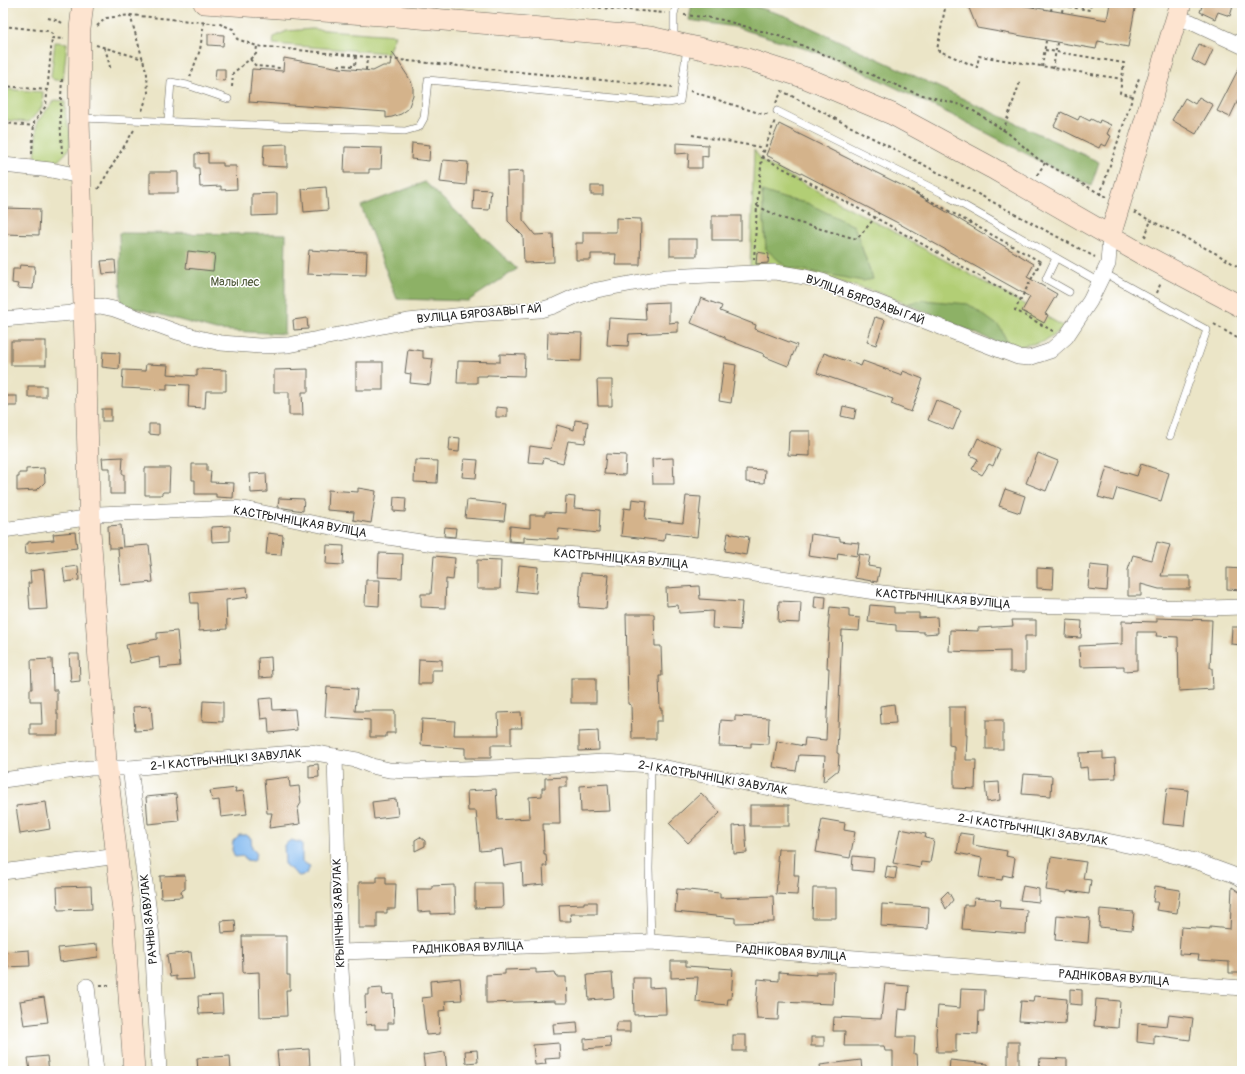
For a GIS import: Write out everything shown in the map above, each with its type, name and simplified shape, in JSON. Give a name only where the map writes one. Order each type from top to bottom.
[{"type":"main road","points":[[83,3],[80,29],[79,118],[91,517],[90,531],[106,769],[124,920],[134,1071]]},
{"type":"main road","points":[[1110,236],[1179,10]]},
{"type":"main road","points":[[204,13],[411,17],[650,37],[747,59],[806,78],[898,117],[992,168],[1110,236],[1242,307]]},
{"type":"street","points":[[1179,10],[1191,22],[1242,46]]},
{"type":"street","points":[[3,164],[51,170],[80,176]]},
{"type":"street","name":"ВУЛІЦА БЯРОЗАВЫ ГАЙ","points":[[3,319],[72,313],[84,308],[100,306],[114,309],[177,332],[221,343],[260,346],[281,345],[309,341],[408,321],[474,314],[540,310],[554,306],[576,296],[597,290],[666,277],[775,272],[822,281],[1018,357],[1029,358],[1050,351],[1066,337],[1090,301],[1104,273],[1110,236]]},
{"type":"street","name":"КАСТРЫЧНІЦКАЯ ВУЛІЦА","points":[[3,530],[91,517],[99,514],[234,508],[356,532],[434,544],[682,563],[834,587],[890,594],[1006,605],[1210,608],[1242,607]]},
{"type":"street","name":"2-І КАСТРЫЧНІЦКІ ЗАВУЛАК","points":[[3,780],[90,768],[130,768],[310,752],[357,760],[372,766],[389,770],[407,771],[603,762],[651,765],[792,792],[1098,839],[1161,852],[1198,862],[1231,874],[1242,880]]},
{"type":"street","name":"КРЫНІЧНЫ ЗАВУЛАК","points":[[335,756],[340,952],[347,1071]]},
{"type":"street","name":"РАЧНЫ ЗАВУЛАК","points":[[130,768],[152,936],[159,1071]]},
{"type":"street","points":[[3,872],[117,856]]},
{"type":"street","name":"РАДНІКОВАЯ ВУЛІЦА","points":[[340,952],[651,942],[1242,988]]},
{"type":"street","points":[[87,986],[96,1071]]},
{"type":"lane","points":[[79,118],[405,131],[419,127],[424,118],[428,80],[668,103],[680,101],[682,88],[680,44],[674,14],[677,3]]},
{"type":"lane","points":[[168,121],[172,82],[187,85],[228,99]]},
{"type":"lane","points":[[775,110],[942,193],[1056,258],[1104,273],[1207,330],[1170,436]]},
{"type":"lane","points":[[1056,258],[1046,279],[1069,292]]},
{"type":"lane","points":[[651,765],[649,868],[651,942]]},
{"type":"path","points":[[946,3],[937,50],[977,67],[979,56],[1122,79]]},
{"type":"path","points":[[1045,3],[1090,10],[1091,3]]},
{"type":"path","points":[[1051,11],[1052,4]]},
{"type":"path","points":[[1062,12],[1063,6]]},
{"type":"path","points":[[187,85],[200,50],[204,13]]},
{"type":"path","points":[[94,30],[106,18],[130,15],[143,17],[204,13],[220,24],[233,29],[237,39],[257,46],[682,88],[762,114],[771,114],[775,120],[762,157],[753,273]]},
{"type":"path","points":[[96,192],[140,120],[148,93],[147,74],[130,15]]},
{"type":"path","points":[[48,18],[59,21],[67,27]]},
{"type":"path","points":[[3,26],[48,31],[52,34],[46,106],[34,122],[31,168]]},
{"type":"path","points":[[52,38],[67,39]]},
{"type":"path","points":[[1042,67],[1046,41]]},
{"type":"path","points":[[1053,68],[1057,43]]},
{"type":"path","points":[[94,44],[143,59]]},
{"type":"path","points":[[232,87],[233,73],[256,54],[257,46]]},
{"type":"path","points":[[104,47],[108,55],[111,71]]},
{"type":"path","points":[[1045,50],[1124,63],[1120,94],[1133,96]]},
{"type":"path","points":[[338,65],[355,66],[356,56]]},
{"type":"path","points":[[366,70],[367,58]]},
{"type":"path","points":[[250,59],[256,66],[280,68]]},
{"type":"path","points":[[1100,195],[1140,76]]},
{"type":"path","points":[[1003,131],[1020,82]]},
{"type":"path","points":[[3,86],[48,90]]},
{"type":"path","points":[[775,110],[782,91],[911,158],[1104,273]]},
{"type":"path","points":[[3,123],[34,126]]},
{"type":"path","points":[[692,136],[758,147],[764,152]]},
{"type":"path","points":[[762,157],[876,218],[1020,299]]},
{"type":"path","points":[[910,189],[1041,262]]},
{"type":"path","points":[[1119,204],[1218,254],[1242,269]]},
{"type":"path","points":[[757,206],[785,219],[858,239],[879,213]]},
{"type":"path","points":[[1045,251],[1041,262],[1015,310],[1059,334]]},
{"type":"green space","points":[[692,3],[744,3],[786,16],[1099,162],[1091,186],[960,119],[832,57],[735,27],[689,20]]},
{"type":"green space","points":[[312,29],[395,35],[388,53],[273,44],[274,37],[287,31]]},
{"type":"green space","points":[[55,42],[67,43],[63,80],[54,80],[51,77]]},
{"type":"green space","points":[[3,89],[43,92],[42,107],[29,122],[3,120]]},
{"type":"green space","points":[[55,100],[65,101],[66,119],[70,132],[70,147],[59,160],[51,163],[35,162],[37,122]]},
{"type":"green space","points":[[754,150],[763,162],[872,220],[1065,327],[1043,342],[1010,348],[922,300],[907,304],[879,293],[815,275],[750,268]],"holes":[[[762,192],[786,199],[854,226],[873,279],[766,249]]]},
{"type":"green space","points":[[425,182],[517,269],[468,301],[397,299],[361,206]]},
{"type":"green space","points":[[762,191],[786,199],[807,203],[854,226],[873,279],[863,281],[786,267],[766,249]]},
{"type":"green space","name":"Малы лес","points":[[119,233],[286,234],[284,334],[216,330],[121,304]]},
{"type":"green space","points":[[922,300],[968,304],[1000,327],[1010,348],[907,304]]},
{"type":"water","points":[[239,835],[246,835],[251,838],[252,848],[257,854],[254,861],[246,860],[244,856],[235,857],[232,850],[233,841]]},
{"type":"water","points":[[291,840],[302,843],[302,862],[310,866],[307,874],[299,876],[285,865],[284,845]]},
{"type":"building","points":[[967,3],[1008,3],[1107,20],[1110,3],[1136,3],[1128,47],[1098,41],[1096,49],[977,28]]},
{"type":"building","points":[[1198,3],[1234,3],[1230,16],[1218,12],[1215,19],[1200,12],[1202,6],[1198,5]]},
{"type":"building","points":[[208,34],[224,35],[223,46],[208,45]]},
{"type":"building","points":[[1199,44],[1213,50],[1205,67],[1192,60]]},
{"type":"building","points":[[392,52],[411,81],[413,88],[413,95],[408,109],[401,114],[386,118],[386,112],[249,102],[252,69],[283,71],[284,58],[340,68],[373,71],[383,66],[390,66]]},
{"type":"building","points":[[1242,62],[1242,100],[1239,98],[1230,117],[1217,111]]},
{"type":"building","points":[[216,69],[225,69],[225,81],[215,80]]},
{"type":"building","points":[[1199,97],[1213,105],[1196,134],[1172,120],[1185,98],[1195,104]]},
{"type":"building","points":[[1061,112],[1078,120],[1080,116],[1090,121],[1091,119],[1099,123],[1100,120],[1111,125],[1107,134],[1111,136],[1106,146],[1101,144],[1099,148],[1054,126]]},
{"type":"building","points":[[779,124],[905,187],[1034,264],[1027,277],[1057,294],[1045,314],[1048,315],[1044,323],[1022,311],[1030,297],[898,223],[766,155]]},
{"type":"building","points":[[412,143],[430,145],[429,161],[411,159]]},
{"type":"building","points":[[676,143],[708,145],[708,157],[702,156],[702,168],[688,168],[689,153],[676,154]]},
{"type":"building","points":[[287,144],[287,167],[263,166],[264,145]]},
{"type":"building","points":[[345,147],[382,148],[381,169],[369,169],[369,173],[344,173]]},
{"type":"building","points":[[208,153],[208,163],[223,163],[223,166],[236,166],[237,189],[221,190],[221,186],[200,187],[199,168],[195,168],[195,154]]},
{"type":"building","points":[[443,160],[468,162],[466,185],[440,182]]},
{"type":"building","points":[[523,171],[523,220],[535,235],[553,234],[554,262],[524,263],[523,236],[508,221],[507,172]]},
{"type":"building","points":[[150,172],[178,172],[178,193],[150,193]]},
{"type":"building","points":[[591,186],[603,186],[603,195],[591,195]]},
{"type":"building","points":[[326,187],[328,210],[304,212],[302,189]]},
{"type":"building","points":[[474,189],[491,190],[489,210],[473,209]]},
{"type":"building","points":[[277,193],[277,215],[252,216],[252,194]]},
{"type":"building","points":[[4,208],[40,209],[39,235],[3,234]]},
{"type":"building","points":[[712,216],[741,216],[741,240],[712,240]]},
{"type":"building","points":[[616,218],[641,219],[640,265],[615,265],[616,254],[591,254],[591,260],[576,260],[576,243],[583,243],[583,232],[616,232]]},
{"type":"building","points":[[670,239],[697,239],[697,256],[670,256]]},
{"type":"building","points":[[309,250],[367,252],[366,275],[307,274]]},
{"type":"building","points":[[188,251],[215,254],[213,271],[186,268]]},
{"type":"building","points":[[757,252],[769,254],[768,263],[756,264]]},
{"type":"building","points":[[115,260],[116,273],[103,274],[101,261]]},
{"type":"building","points":[[20,265],[35,266],[33,289],[17,288],[18,284],[12,283],[13,269],[19,269]]},
{"type":"building","points":[[701,298],[722,306],[720,311],[756,325],[755,329],[797,345],[788,366],[763,356],[764,354],[725,339],[725,337],[691,323]]},
{"type":"building","points":[[669,302],[669,323],[678,322],[678,332],[629,334],[628,346],[607,345],[609,318],[646,320],[645,303]]},
{"type":"building","points":[[875,317],[885,320],[876,345],[867,342]]},
{"type":"building","points":[[307,318],[308,329],[294,330],[293,320]]},
{"type":"building","points":[[548,332],[582,333],[581,361],[547,360]]},
{"type":"building","points":[[11,341],[46,341],[46,365],[11,365]]},
{"type":"building","points":[[408,349],[423,351],[423,358],[433,359],[430,385],[410,383],[411,374],[405,373]]},
{"type":"building","points":[[103,352],[120,353],[119,369],[102,367]]},
{"type":"building","points":[[824,353],[861,366],[863,361],[902,375],[903,371],[923,379],[911,412],[891,404],[893,399],[817,373]]},
{"type":"building","points":[[500,354],[525,355],[524,376],[477,376],[477,383],[457,383],[458,361],[500,362]]},
{"type":"building","points":[[356,362],[383,362],[383,390],[356,390]]},
{"type":"building","points":[[724,363],[736,365],[731,403],[719,401]]},
{"type":"building","points":[[146,364],[168,365],[167,374],[197,376],[197,369],[226,370],[226,391],[206,391],[205,408],[188,407],[189,385],[167,384],[167,390],[122,388],[123,370],[145,371]]},
{"type":"building","points":[[308,369],[308,392],[302,392],[303,415],[289,415],[289,392],[274,392],[274,370]]},
{"type":"building","points":[[597,380],[612,380],[612,406],[598,406]]},
{"type":"building","points":[[28,386],[46,386],[46,397],[28,397]]},
{"type":"building","points":[[3,396],[17,396],[17,406],[3,406]]},
{"type":"building","points":[[936,400],[961,410],[953,430],[928,420]]},
{"type":"building","points":[[843,406],[856,409],[854,419],[841,416]]},
{"type":"building","points":[[496,407],[507,408],[507,417],[496,417]]},
{"type":"building","points":[[102,409],[111,409],[111,421],[102,421]]},
{"type":"building","points":[[575,420],[588,422],[585,443],[568,441],[563,463],[544,458],[543,463],[528,462],[530,446],[551,449],[557,425],[574,430]]},
{"type":"building","points":[[149,424],[159,424],[159,435],[149,434]]},
{"type":"building","points":[[789,431],[810,431],[810,456],[788,455]]},
{"type":"building","points":[[450,437],[460,438],[459,452],[449,451]]},
{"type":"building","points":[[978,438],[1000,449],[993,466],[989,464],[982,475],[972,469],[978,459],[970,455]]},
{"type":"building","points":[[1038,453],[1058,461],[1046,491],[1026,483]]},
{"type":"building","points":[[606,454],[626,455],[625,475],[604,474]]},
{"type":"building","points":[[123,457],[122,474],[124,474],[124,494],[110,494],[110,468],[103,468],[102,458]]},
{"type":"building","points":[[673,458],[674,484],[653,484],[652,459]]},
{"type":"building","points":[[464,459],[478,460],[476,478],[462,477]]},
{"type":"building","points":[[415,460],[438,461],[437,483],[414,482]]},
{"type":"building","points":[[192,464],[207,464],[207,471],[211,471],[210,482],[234,483],[233,498],[216,497],[216,494],[195,494],[195,480],[192,480]]},
{"type":"building","points":[[1141,464],[1169,473],[1161,501],[1117,488],[1113,501],[1098,497],[1107,467],[1137,476]]},
{"type":"building","points":[[44,468],[45,482],[37,490],[17,491],[17,477],[19,477],[19,473],[26,473],[26,469]]},
{"type":"building","points":[[145,468],[170,468],[169,492],[163,492],[161,495],[145,495]]},
{"type":"building","points":[[746,469],[765,470],[764,483],[746,482]]},
{"type":"building","points":[[266,473],[267,492],[251,493],[250,474]]},
{"type":"building","points":[[358,488],[376,491],[371,523],[353,520],[354,512],[327,510],[328,490],[358,492]]},
{"type":"building","points":[[1005,489],[1025,496],[1020,513],[999,506]]},
{"type":"building","points":[[566,496],[575,497],[574,508],[600,510],[599,533],[559,529],[558,539],[524,537],[524,542],[509,541],[510,526],[530,528],[530,515],[545,515],[545,512],[565,513]]},
{"type":"building","points":[[686,496],[701,497],[697,537],[665,533],[664,541],[621,536],[624,508],[631,509],[632,499],[647,501],[645,519],[683,523]]},
{"type":"building","points":[[394,497],[406,498],[405,512],[393,511]]},
{"type":"building","points":[[279,498],[304,499],[303,511],[278,507]]},
{"type":"building","points":[[467,500],[506,504],[504,521],[465,518]]},
{"type":"building","points":[[121,525],[123,547],[149,545],[153,582],[121,585],[118,548],[109,548],[108,526]]},
{"type":"building","points":[[230,526],[230,541],[212,542],[211,527]]},
{"type":"building","points":[[445,527],[456,528],[455,537],[444,536]]},
{"type":"building","points":[[75,532],[77,548],[26,554],[25,544],[28,544],[28,542],[54,540],[53,534]]},
{"type":"building","points":[[268,533],[283,535],[281,555],[266,554]]},
{"type":"building","points":[[728,533],[749,537],[746,555],[725,551]]},
{"type":"building","points":[[811,534],[840,538],[840,541],[859,543],[857,556],[838,553],[837,560],[808,556]]},
{"type":"building","points":[[1157,542],[1170,545],[1161,576],[1190,576],[1190,589],[1159,589],[1141,584],[1141,596],[1128,596],[1128,570],[1133,555],[1152,560]]},
{"type":"building","points":[[327,545],[344,546],[343,565],[326,564]]},
{"type":"building","points":[[379,553],[403,554],[402,578],[378,577]]},
{"type":"building","points":[[859,554],[870,556],[868,566],[880,568],[877,582],[855,578]]},
{"type":"building","points":[[434,556],[455,558],[453,580],[446,579],[445,608],[421,607],[421,594],[431,594]]},
{"type":"building","points":[[477,560],[501,561],[500,589],[477,589]]},
{"type":"building","points":[[519,565],[538,567],[536,593],[516,591]]},
{"type":"building","points":[[1090,565],[1109,567],[1107,591],[1088,589]]},
{"type":"building","points":[[78,566],[79,580],[65,582],[63,568]]},
{"type":"building","points":[[1037,568],[1054,569],[1053,589],[1037,588]]},
{"type":"building","points":[[1227,568],[1242,569],[1242,590],[1227,589]]},
{"type":"building","points":[[44,569],[47,609],[30,610],[28,583],[31,583],[30,571]]},
{"type":"building","points":[[581,573],[609,575],[606,609],[579,607]]},
{"type":"building","points":[[366,580],[380,580],[379,606],[365,605]]},
{"type":"building","points":[[699,586],[700,599],[742,602],[740,630],[712,628],[713,611],[679,613],[678,605],[667,606],[666,588]]},
{"type":"building","points":[[247,587],[248,597],[226,600],[227,629],[199,631],[198,603],[191,603],[190,592]]},
{"type":"building","points":[[815,596],[826,597],[825,609],[814,608]]},
{"type":"building","points":[[779,601],[801,602],[800,623],[778,622]]},
{"type":"building","points":[[870,605],[894,607],[894,613],[919,613],[919,618],[937,617],[938,633],[924,634],[924,632],[896,631],[896,625],[868,622]]},
{"type":"building","points":[[830,607],[849,609],[849,617],[860,618],[859,631],[842,630],[837,753],[839,754],[838,770],[823,782],[825,756],[799,755],[796,771],[773,767],[777,741],[804,746],[805,738],[826,740],[829,668],[827,668],[828,628]]},
{"type":"building","points":[[626,614],[654,614],[655,646],[661,646],[662,676],[659,676],[662,721],[656,721],[656,739],[632,739],[631,705],[628,704]]},
{"type":"building","points":[[1157,618],[1212,620],[1210,668],[1212,668],[1213,689],[1179,691],[1178,637],[1156,636],[1157,632],[1137,632],[1137,670],[1124,671],[1124,666],[1080,667],[1079,646],[1122,644],[1122,621],[1157,622]]},
{"type":"building","points":[[1012,620],[1036,620],[1036,636],[1025,636],[1025,672],[1010,672],[1010,651],[949,651],[950,630],[978,631],[978,628],[1013,626]]},
{"type":"building","points":[[1067,620],[1082,621],[1081,638],[1066,637]]},
{"type":"building","points":[[1232,627],[1242,627],[1242,645],[1231,644]]},
{"type":"building","points":[[177,631],[180,666],[160,668],[159,657],[130,663],[126,645],[157,639],[157,633]]},
{"type":"building","points":[[69,654],[79,654],[80,681],[71,682]]},
{"type":"building","points":[[271,657],[272,677],[259,678],[258,658]]},
{"type":"building","points":[[52,659],[53,690],[57,690],[58,735],[30,735],[30,724],[42,724],[41,701],[30,701],[30,689],[32,689],[31,660]]},
{"type":"building","points":[[419,659],[442,660],[442,670],[432,670],[432,684],[418,684]]},
{"type":"building","points":[[571,678],[596,678],[596,703],[571,703]]},
{"type":"building","points":[[327,687],[357,689],[355,711],[395,711],[395,733],[386,733],[386,737],[370,737],[370,720],[325,717]]},
{"type":"building","points":[[272,698],[273,710],[295,709],[297,730],[269,733],[268,718],[261,719],[259,699]]},
{"type":"building","points":[[203,701],[223,702],[223,722],[202,721]]},
{"type":"building","points":[[894,704],[896,723],[881,724],[880,706]]},
{"type":"building","points":[[151,706],[153,730],[135,731],[133,707]]},
{"type":"building","points":[[949,707],[966,707],[966,760],[976,760],[975,789],[954,788],[954,746],[949,745]]},
{"type":"building","points":[[521,712],[522,728],[511,728],[511,745],[491,745],[491,758],[465,758],[465,748],[421,745],[422,719],[455,721],[454,735],[499,735],[498,713]]},
{"type":"building","points":[[735,716],[769,718],[768,744],[751,743],[751,747],[719,746],[721,720],[735,721]]},
{"type":"building","points":[[986,720],[1003,720],[1003,749],[986,749]]},
{"type":"building","points":[[598,731],[599,750],[579,751],[579,732]]},
{"type":"building","points":[[1103,752],[1103,759],[1115,758],[1116,778],[1088,779],[1087,767],[1080,768],[1079,753]]},
{"type":"building","points":[[318,764],[319,777],[309,778],[309,765]]},
{"type":"building","points":[[1024,774],[1052,776],[1051,796],[1022,794]]},
{"type":"building","points":[[289,777],[290,787],[299,786],[301,803],[298,808],[300,824],[269,828],[272,813],[267,813],[264,780]]},
{"type":"building","points":[[567,777],[567,787],[559,787],[560,824],[543,824],[544,854],[546,854],[547,866],[543,866],[544,884],[523,886],[522,863],[504,866],[502,849],[480,851],[476,811],[468,811],[467,791],[496,789],[498,820],[530,818],[529,797],[542,796],[542,788],[545,788],[545,778]]},
{"type":"building","points":[[999,782],[1000,800],[987,802],[985,783]]},
{"type":"building","points":[[608,784],[610,811],[581,812],[580,786]]},
{"type":"building","points":[[236,788],[235,792],[244,791],[247,814],[221,817],[219,800],[212,801],[210,791]]},
{"type":"building","points":[[1167,788],[1188,790],[1184,826],[1163,824]]},
{"type":"building","points":[[701,793],[720,813],[688,843],[669,823]]},
{"type":"building","points":[[176,794],[179,821],[148,824],[146,797]]},
{"type":"building","points":[[396,799],[398,816],[374,819],[372,802]]},
{"type":"building","points":[[46,802],[50,829],[20,834],[16,806]]},
{"type":"building","points":[[750,805],[789,805],[789,826],[750,826]]},
{"type":"building","points":[[822,819],[845,823],[844,830],[855,832],[850,858],[816,852]]},
{"type":"building","points":[[745,825],[747,853],[734,854],[733,826]]},
{"type":"building","points":[[900,829],[926,834],[925,838],[934,840],[930,863],[921,862],[920,868],[893,863]]},
{"type":"building","points":[[960,833],[974,835],[973,845],[1007,851],[1006,856],[1015,858],[1012,877],[1003,875],[1002,880],[979,877],[982,858],[957,853]]},
{"type":"building","points":[[420,837],[425,841],[425,846],[415,851],[415,840]]},
{"type":"building","points":[[778,849],[795,849],[794,875],[799,875],[797,895],[776,894],[779,861],[777,861]]},
{"type":"building","points":[[853,856],[874,858],[873,872],[852,870]]},
{"type":"building","points":[[1051,857],[1086,862],[1083,879],[1091,880],[1089,894],[1046,890]]},
{"type":"building","points":[[887,866],[897,868],[895,879],[885,877]]},
{"type":"building","points":[[185,875],[185,889],[181,891],[182,897],[161,898],[160,876]]},
{"type":"building","points":[[377,877],[386,877],[386,884],[396,884],[395,909],[387,909],[387,913],[377,913],[377,928],[359,928],[359,882],[377,882]]},
{"type":"building","points":[[475,883],[502,883],[503,907],[475,908]]},
{"type":"building","points":[[454,885],[455,913],[431,914],[431,911],[418,912],[417,889],[432,889],[432,886]]},
{"type":"building","points":[[91,886],[92,909],[58,910],[57,887]]},
{"type":"building","points":[[1023,886],[1039,889],[1039,902],[1020,900]]},
{"type":"building","points":[[1155,886],[1180,890],[1177,913],[1156,910],[1158,902],[1153,902]]},
{"type":"building","points":[[1232,887],[1242,894],[1242,973],[1229,973],[1229,962],[1198,960],[1199,955],[1179,954],[1181,927],[1230,929]]},
{"type":"building","points":[[813,888],[836,888],[836,918],[812,918]]},
{"type":"building","points":[[677,889],[720,893],[720,898],[773,896],[774,922],[735,923],[735,918],[675,912]]},
{"type":"building","points":[[948,891],[953,900],[946,909],[941,898]]},
{"type":"building","points":[[974,898],[1001,900],[1000,908],[1027,910],[1026,934],[962,929],[964,905],[973,905]]},
{"type":"building","points":[[584,902],[597,902],[597,914],[570,914],[571,921],[560,921],[559,905],[584,904]]},
{"type":"building","points":[[882,904],[929,907],[928,929],[881,926]]},
{"type":"building","points":[[1100,909],[1134,912],[1132,930],[1099,927]]},
{"type":"building","points":[[1057,915],[1090,918],[1088,943],[1055,940]]},
{"type":"building","points":[[235,920],[236,932],[222,933],[221,921]]},
{"type":"building","points":[[242,936],[287,936],[287,975],[290,975],[290,990],[286,990],[287,1016],[260,1017],[259,972],[243,973]]},
{"type":"building","points":[[97,944],[98,957],[60,962],[58,948]]},
{"type":"building","points":[[29,950],[30,966],[3,967],[3,952]]},
{"type":"building","points":[[191,952],[194,979],[176,980],[176,976],[170,977],[167,955]]},
{"type":"building","points":[[671,961],[686,961],[686,966],[733,969],[731,999],[728,999],[727,1005],[696,1002],[698,977],[671,978]]},
{"type":"building","points":[[536,969],[536,973],[555,972],[557,977],[566,977],[567,1003],[555,1003],[555,1001],[486,1003],[486,975],[505,974],[505,970]]},
{"type":"building","points":[[779,972],[816,975],[816,972],[834,972],[833,1004],[779,1002],[778,1020],[757,1019],[756,1007],[758,979],[779,981]]},
{"type":"building","points":[[612,973],[614,998],[589,1000],[587,975]]},
{"type":"building","points":[[460,978],[462,1000],[445,1001],[446,1010],[439,1011],[440,1034],[426,1035],[422,998],[431,997],[430,981]]},
{"type":"building","points":[[633,978],[649,978],[649,988],[665,987],[666,1014],[634,1015]]},
{"type":"building","points":[[885,984],[909,986],[907,1010],[899,1009],[897,1037],[915,1037],[914,1054],[917,1054],[918,1071],[893,1071],[893,1051],[885,1051],[884,1046],[844,1046],[845,1031],[833,1031],[834,1017],[881,1019]]},
{"type":"building","points":[[382,988],[383,995],[393,994],[394,1023],[388,1023],[388,1029],[375,1029],[375,1024],[366,1025],[365,995],[369,995],[369,989]]},
{"type":"building","points":[[961,989],[985,990],[984,1011],[979,1011],[978,1034],[956,1033],[956,1052],[937,1052],[936,1033],[938,1006],[960,1008]]},
{"type":"building","points":[[1070,989],[1082,990],[1082,1005],[1070,1004]]},
{"type":"building","points":[[222,995],[223,1013],[199,1014],[198,996]]},
{"type":"building","points":[[1034,996],[1067,999],[1065,1024],[1019,1021],[1021,1001],[1033,1002]]},
{"type":"building","points":[[44,997],[48,1022],[24,1025],[20,1001]]},
{"type":"building","points":[[1096,999],[1120,1001],[1118,1028],[1094,1026]]},
{"type":"building","points":[[1169,1015],[1193,1018],[1190,1040],[1154,1035],[1154,1044],[1137,1042],[1138,1023],[1167,1026]]},
{"type":"building","points":[[577,1022],[578,1033],[554,1034],[553,1024]]},
{"type":"building","points":[[618,1022],[630,1022],[630,1032],[615,1032]]},
{"type":"building","points":[[733,1035],[746,1035],[746,1051],[733,1051]]},
{"type":"building","points":[[610,1037],[611,1047],[584,1049],[584,1039]]},
{"type":"building","points":[[811,1037],[824,1037],[824,1046],[811,1046]]},
{"type":"building","points":[[1008,1042],[1019,1042],[1019,1071],[1008,1071]]},
{"type":"building","points":[[559,1043],[560,1058],[545,1059],[546,1064],[535,1065],[533,1045]]},
{"type":"building","points":[[309,1049],[310,1067],[306,1068],[306,1071],[279,1071],[277,1051]]},
{"type":"building","points":[[477,1050],[478,1062],[466,1063],[465,1051]]},
{"type":"building","points":[[445,1052],[447,1071],[425,1071],[423,1055]]},
{"type":"building","points":[[47,1056],[49,1071],[30,1071],[28,1058]]},
{"type":"building","points":[[230,1056],[231,1071],[198,1071],[197,1058]]},
{"type":"building","points":[[1040,1058],[1067,1059],[1067,1071],[1039,1071]]},
{"type":"building","points":[[861,1060],[862,1071],[821,1071],[820,1065]]},
{"type":"building","points":[[950,1060],[988,1064],[988,1071],[949,1071]]}]
